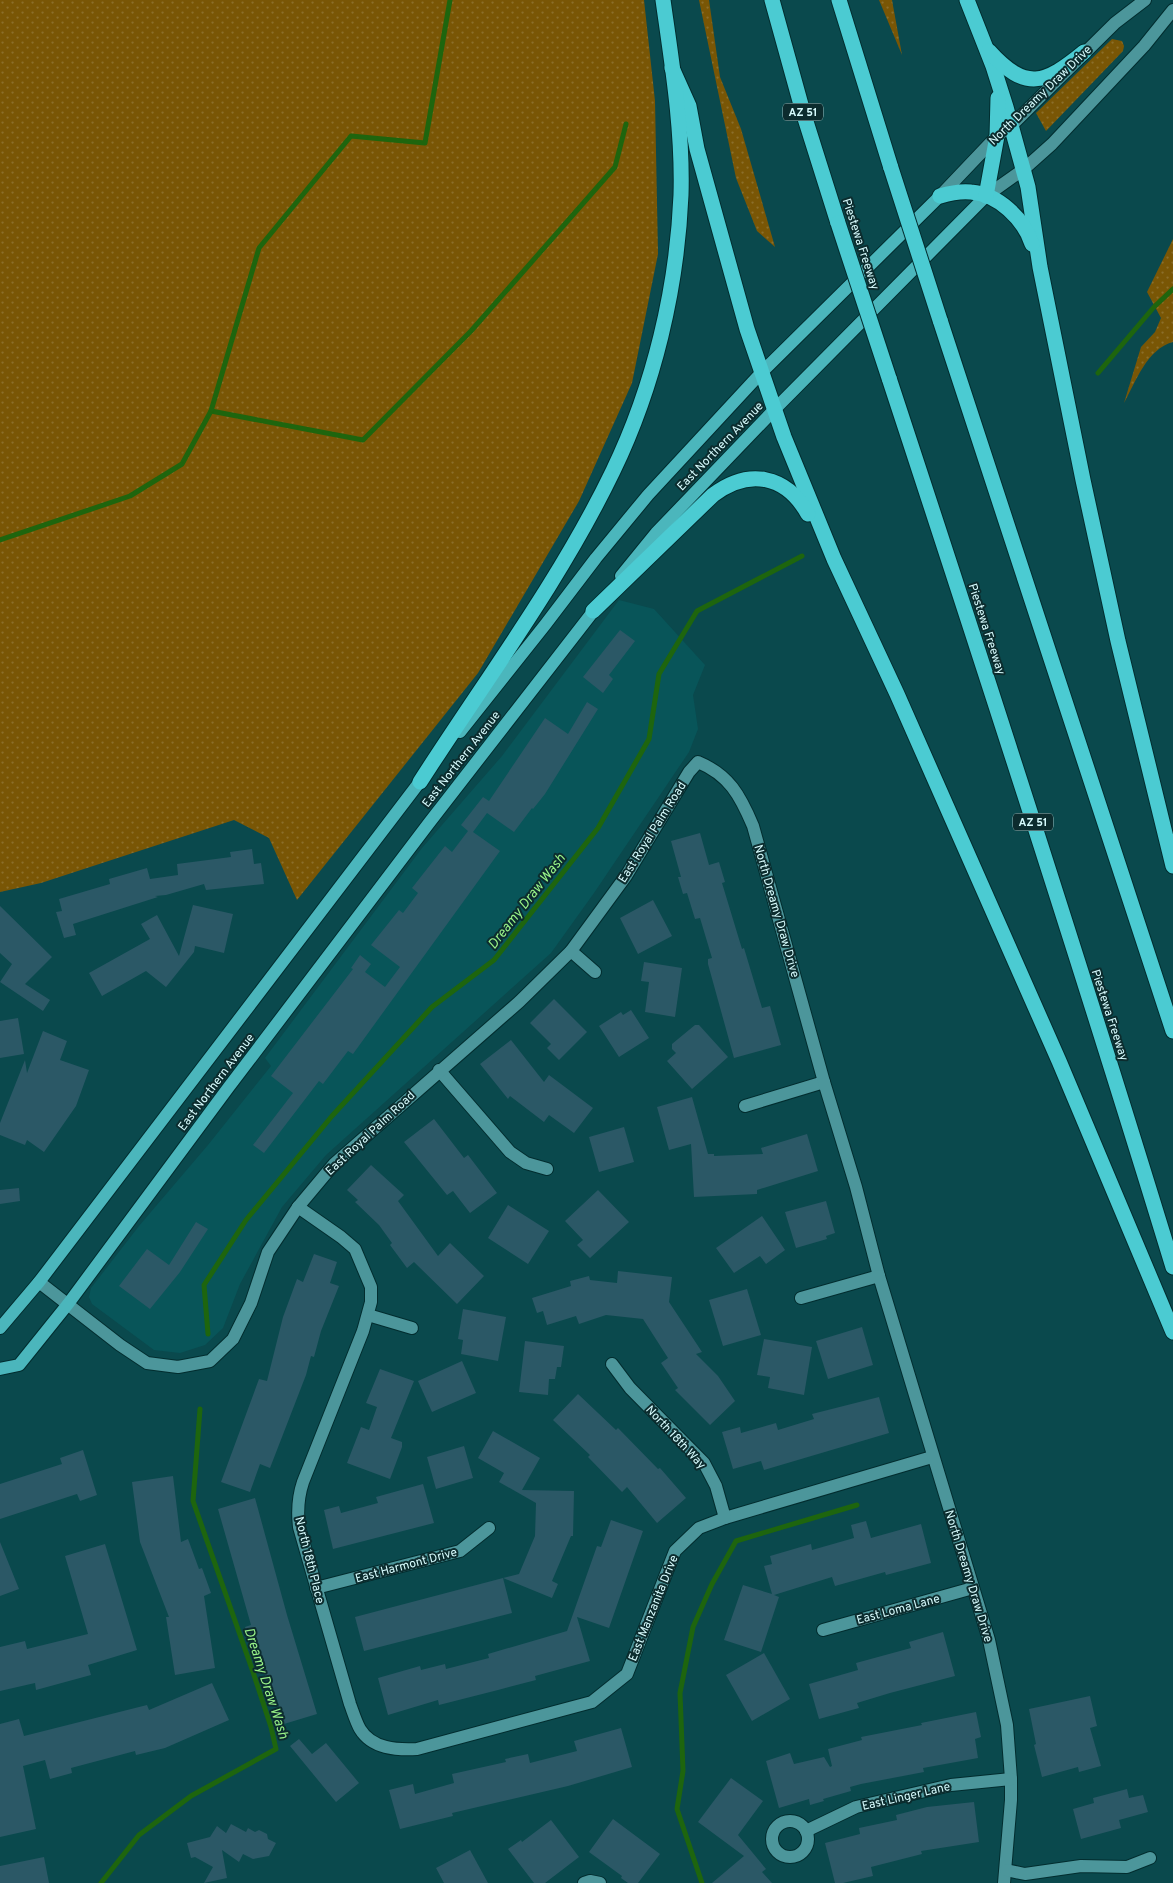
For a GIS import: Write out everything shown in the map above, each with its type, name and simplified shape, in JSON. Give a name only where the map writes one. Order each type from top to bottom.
[{"type":"highway","points":[[420,782],[531,614],[577,537],[614,470],[644,394],[663,328],[680,214],[680,151],[663,0]]},
{"type":"highway","name":"Piestewa Freeway","points":[[772,0],[798,96],[838,223],[992,693],[1173,1267]]},
{"type":"highway","points":[[839,0],[940,320],[1173,1031]]},
{"type":"highway","points":[[967,0],[993,66],[1024,169],[1042,276],[1118,641],[1173,866]]},
{"type":"highway","points":[[985,46],[998,61],[1013,73],[1030,79],[1038,79],[1056,73],[1084,52]]},
{"type":"highway","points":[[986,196],[998,136],[998,101],[993,66]]},
{"type":"highway","points":[[672,68],[689,106],[697,149],[747,329],[774,410],[834,559],[897,694],[1059,1061],[1173,1332]]},
{"type":"highway","points":[[940,196],[974,192],[986,196],[1010,211],[1022,224],[1031,239],[1042,276]]},
{"type":"highway","points":[[593,611],[713,495],[722,488],[742,480],[754,478],[769,480],[790,491],[804,507],[834,559]]},
{"type":"main road","name":"East Northern Avenue","points":[[0,1328],[39,1282],[420,782],[546,625],[596,558],[648,495],[761,373],[940,196]]},
{"type":"main road","name":"East Northern Avenue","points":[[0,1369],[19,1365],[68,1304],[233,1081],[593,611],[656,533],[774,410],[986,196]]},
{"type":"street","name":"North Dreamy Draw Drive","points":[[940,196],[1084,52],[1115,23],[1145,0]]},
{"type":"street","points":[[986,196],[1024,169],[1052,144],[1137,53],[1173,10]]},
{"type":"street","name":"North Dreamy Draw Drive","points":[[698,762],[712,768],[734,787],[753,826],[824,1082],[856,1187],[879,1276],[932,1457],[989,1640],[1007,1725],[1011,1779],[1005,1877]]},
{"type":"street","name":"East Royal Palm Road","points":[[39,1282],[120,1345],[147,1363],[178,1367],[210,1361],[233,1339],[251,1303],[268,1252],[298,1207],[334,1164],[439,1070],[519,1002],[571,951],[626,876],[689,772],[698,762]]},
{"type":"street","points":[[571,951],[595,972]]},
{"type":"street","points":[[439,1070],[510,1152],[526,1163],[548,1169]]},
{"type":"street","points":[[745,1106],[824,1082]]},
{"type":"street","name":"North 18th Place","points":[[298,1207],[342,1237],[356,1249],[370,1287],[371,1302],[368,1315],[299,1495],[297,1510],[299,1527],[350,1704],[361,1731],[378,1745]]},
{"type":"street","points":[[800,1298],[879,1276]]},
{"type":"street","points":[[368,1315],[412,1328]]},
{"type":"street","name":"North 18th Way","points":[[612,1364],[630,1388],[704,1463],[716,1486],[725,1518]]},
{"type":"street","name":"East Manzanita Drive","points":[[378,1745],[398,1750],[417,1749],[592,1702],[627,1674],[675,1552],[699,1528],[725,1518],[932,1457]]},
{"type":"street","name":"East Harmont Drive","points":[[316,1588],[460,1551],[489,1528]]},
{"type":"street","name":"East Loma Lane","points":[[823,1630],[973,1588]]},
{"type":"street","name":"East Linger Lane","points":[[806,1831],[856,1807],[951,1784],[1011,1779]]},
{"type":"street","points":[[1005,1877],[1081,1866],[1127,1867],[1150,1858]]},
{"type":"street","points":[[584,1883],[590,1881],[600,1883]]},
{"type":"shaded area","points":[[0,0],[644,0],[655,101],[658,254],[632,383],[579,501],[478,673],[297,900],[269,838],[234,820],[41,883],[0,892]]},
{"type":"shaded area","points":[[699,0],[709,0],[720,77],[741,129],[775,247],[757,231],[736,178]]},
{"type":"shaded area","points":[[879,0],[892,0],[902,55]]},
{"type":"shaded area","points":[[1112,39],[1122,41],[1123,51],[1046,131],[1036,113]]},
{"type":"shaded area","points":[[1173,239],[1173,342],[1156,351],[1149,359],[1124,403],[1141,347],[1155,332],[1161,318],[1147,292]]},
{"type":"shaded area","points":[[619,600],[654,609],[705,665],[693,695],[698,729],[689,752],[551,953],[326,1155],[282,1207],[240,1284],[223,1328],[205,1345],[180,1353],[154,1350],[92,1304],[89,1297],[91,1288],[139,1226],[208,1145],[271,1066],[265,1058],[422,848],[502,756]]},
{"type":"building","points":[[620,630],[635,641],[609,675],[613,679],[603,693],[583,677]]},
{"type":"building","points":[[587,702],[598,709],[545,794],[514,832],[487,813],[473,832],[500,851],[353,1054],[348,1051],[323,1084],[319,1081],[264,1153],[253,1145],[293,1093],[271,1076],[353,969],[351,968],[360,955],[371,964],[365,972],[385,987],[400,967],[371,945],[399,910],[403,913],[418,893],[412,888],[445,846],[452,852],[468,831],[461,825],[483,797],[489,801],[545,718],[568,734]]},
{"type":"building","points":[[700,833],[709,865],[719,862],[725,882],[722,883],[742,949],[744,948],[762,1008],[770,1006],[781,1045],[734,1058],[708,964],[708,959],[712,958],[700,918],[695,919],[687,893],[683,894],[678,877],[681,877],[671,841]]},
{"type":"building","points":[[252,849],[254,864],[261,863],[264,884],[206,890],[204,884],[166,895],[155,896],[158,897],[73,924],[76,935],[64,938],[56,912],[62,911],[59,899],[110,884],[109,879],[147,868],[150,879],[178,875],[177,864],[231,857],[230,852]]},
{"type":"building","points":[[653,900],[672,936],[638,954],[620,918]]},
{"type":"building","points":[[193,905],[233,914],[224,953],[195,946],[194,952],[166,987],[146,971],[102,996],[89,973],[150,939],[141,924],[157,915],[179,956]]},
{"type":"building","points":[[0,906],[52,957],[25,984],[50,1000],[43,1011],[0,982],[12,964],[0,953]]},
{"type":"building","points":[[644,962],[682,968],[675,1017],[645,1012],[649,982],[641,981]]},
{"type":"building","points":[[554,999],[587,1032],[559,1060],[547,1048],[551,1044],[530,1023]]},
{"type":"building","points":[[631,1010],[649,1038],[619,1057],[599,1026],[621,1012],[623,1015]]},
{"type":"building","points":[[18,1018],[24,1054],[0,1058],[0,1021]]},
{"type":"building","points":[[695,1025],[699,1025],[728,1057],[692,1089],[667,1061],[676,1053],[672,1049],[672,1044]]},
{"type":"building","points":[[43,1031],[67,1041],[60,1060],[89,1070],[76,1106],[44,1152],[27,1140],[25,1145],[0,1135],[0,1123],[25,1060],[27,1073]]},
{"type":"building","points":[[511,1040],[544,1082],[549,1075],[593,1108],[574,1133],[549,1115],[544,1122],[510,1096],[508,1099],[480,1064]]},
{"type":"building","points":[[692,1097],[708,1154],[714,1154],[714,1156],[763,1154],[761,1148],[807,1134],[818,1171],[757,1190],[757,1194],[694,1197],[691,1144],[669,1150],[657,1107]]},
{"type":"building","points":[[434,1119],[464,1158],[468,1155],[497,1193],[470,1213],[453,1191],[447,1195],[404,1142]]},
{"type":"building","points":[[624,1127],[634,1162],[599,1172],[589,1137]]},
{"type":"building","points":[[371,1165],[404,1195],[398,1201],[438,1256],[450,1243],[484,1276],[457,1304],[414,1262],[407,1268],[390,1245],[392,1243],[379,1225],[355,1202],[358,1200],[347,1190]]},
{"type":"building","points":[[19,1188],[20,1201],[0,1204],[0,1190]]},
{"type":"building","points":[[598,1190],[629,1222],[590,1258],[577,1245],[583,1240],[565,1221]]},
{"type":"building","points":[[826,1201],[835,1233],[826,1236],[827,1239],[796,1248],[785,1212]]},
{"type":"building","points":[[508,1205],[549,1231],[528,1264],[488,1238]]},
{"type":"building","points":[[762,1216],[785,1250],[766,1264],[760,1256],[734,1273],[716,1248]]},
{"type":"building","points":[[196,1222],[208,1229],[180,1272],[150,1309],[119,1286],[147,1249],[169,1265]]},
{"type":"building","points":[[314,1254],[337,1262],[330,1283],[339,1286],[321,1331],[314,1357],[311,1356],[306,1375],[270,1468],[260,1464],[250,1492],[221,1482],[259,1379],[267,1381],[283,1317],[297,1279],[303,1282]]},
{"type":"building","points":[[618,1271],[672,1277],[669,1302],[702,1352],[696,1354],[718,1376],[735,1401],[710,1425],[675,1390],[678,1388],[661,1363],[668,1358],[643,1319],[606,1315],[579,1324],[576,1316],[547,1325],[543,1311],[537,1313],[532,1298],[571,1286],[570,1281],[589,1276],[590,1280],[617,1283]]},
{"type":"building","points":[[747,1289],[761,1335],[723,1346],[709,1300]]},
{"type":"building","points":[[463,1309],[506,1317],[498,1361],[461,1354],[463,1340],[458,1339]]},
{"type":"building","points":[[862,1327],[873,1365],[828,1379],[816,1341]]},
{"type":"building","points":[[764,1339],[812,1347],[804,1395],[768,1388],[770,1377],[757,1375]]},
{"type":"building","points":[[525,1341],[564,1346],[561,1367],[557,1367],[555,1379],[549,1379],[548,1395],[519,1392]]},
{"type":"building","points":[[462,1361],[476,1393],[432,1412],[418,1381]]},
{"type":"building","points":[[380,1369],[414,1381],[391,1438],[402,1442],[402,1447],[390,1479],[347,1463],[361,1427],[369,1430],[377,1407],[366,1403]]},
{"type":"building","points":[[578,1394],[616,1430],[618,1428],[658,1469],[660,1468],[686,1498],[657,1523],[627,1487],[622,1492],[588,1457],[590,1455],[553,1420]]},
{"type":"building","points":[[879,1397],[889,1433],[764,1470],[761,1461],[733,1469],[722,1432],[740,1427],[741,1433],[776,1423],[778,1430],[814,1419],[812,1414]]},
{"type":"building","points":[[493,1431],[540,1458],[522,1490],[574,1491],[573,1536],[571,1536],[552,1581],[558,1584],[552,1598],[503,1578],[519,1574],[535,1536],[536,1503],[499,1482],[504,1473],[478,1458]]},
{"type":"building","points":[[464,1446],[473,1478],[436,1489],[427,1457]]},
{"type":"building","points":[[83,1450],[97,1495],[80,1501],[77,1494],[0,1519],[0,1484],[62,1464],[60,1458]]},
{"type":"building","points":[[173,1476],[181,1542],[188,1539],[199,1569],[202,1568],[211,1593],[204,1596],[215,1668],[175,1675],[166,1617],[169,1617],[140,1542],[132,1482]]},
{"type":"building","points":[[423,1484],[434,1523],[333,1549],[324,1510],[339,1506],[341,1513],[378,1503],[376,1497]]},
{"type":"building","points":[[255,1498],[287,1615],[317,1714],[284,1724],[276,1696],[271,1697],[264,1672],[259,1674],[245,1627],[251,1625],[218,1509]]},
{"type":"building","points":[[611,1520],[643,1531],[609,1628],[577,1617],[590,1661],[535,1676],[536,1680],[439,1705],[438,1700],[388,1715],[378,1678],[420,1666],[421,1670],[445,1664],[446,1669],[489,1658],[488,1654],[567,1631],[597,1546],[601,1547]]},
{"type":"building","points":[[866,1521],[871,1538],[921,1524],[931,1563],[886,1575],[885,1572],[835,1586],[832,1577],[774,1595],[779,1597],[761,1652],[724,1640],[743,1585],[772,1594],[764,1566],[772,1564],[770,1556],[811,1544],[812,1550],[854,1538],[851,1525]]},
{"type":"building","points":[[0,1542],[19,1589],[0,1596]]},
{"type":"building","points":[[105,1544],[137,1650],[88,1665],[91,1675],[36,1690],[35,1683],[0,1691],[0,1647],[25,1641],[27,1649],[88,1634],[65,1556]]},
{"type":"building","points":[[503,1578],[512,1613],[364,1651],[355,1617]]},
{"type":"building","points":[[943,1632],[955,1676],[857,1703],[859,1708],[819,1719],[809,1684],[858,1670],[856,1663],[911,1648],[909,1642]]},
{"type":"building","points":[[764,1653],[790,1699],[752,1721],[726,1675]]},
{"type":"building","points":[[212,1683],[229,1720],[165,1748],[136,1755],[135,1751],[71,1768],[72,1773],[50,1779],[45,1760],[23,1766],[36,1829],[0,1837],[0,1724],[19,1719],[24,1736],[147,1705],[149,1710]]},
{"type":"building","points":[[1090,1696],[1097,1726],[1090,1728],[1101,1766],[1079,1772],[1078,1767],[1042,1777],[1034,1745],[1036,1744],[1029,1709]]},
{"type":"building","points":[[976,1712],[981,1737],[975,1739],[978,1758],[923,1768],[924,1772],[850,1787],[851,1791],[810,1805],[809,1799],[779,1808],[766,1761],[790,1753],[794,1764],[824,1757],[830,1767],[832,1766],[828,1749],[862,1740],[861,1737]]},
{"type":"building","points":[[621,1728],[632,1767],[568,1786],[452,1813],[453,1816],[400,1829],[389,1790],[413,1784],[415,1794],[454,1783],[452,1774],[506,1762],[505,1759],[528,1754],[530,1763],[577,1751],[574,1741]]},
{"type":"building","points":[[299,1739],[312,1754],[326,1743],[359,1783],[336,1802],[290,1746]]},
{"type":"building","points":[[731,1778],[763,1801],[738,1835],[766,1869],[762,1872],[772,1883],[712,1883],[744,1856],[698,1822]]},
{"type":"building","points":[[1127,1789],[1129,1798],[1143,1795],[1148,1812],[1119,1820],[1121,1828],[1081,1839],[1073,1809],[1094,1803],[1093,1798]]},
{"type":"building","points":[[974,1802],[979,1842],[921,1851],[922,1854],[871,1867],[873,1876],[835,1883],[825,1843],[860,1834],[859,1828],[897,1820],[896,1815],[927,1807]]},
{"type":"building","points":[[613,1819],[660,1854],[638,1883],[628,1883],[621,1878],[622,1876],[589,1852]]},
{"type":"building","points":[[551,1820],[579,1857],[545,1883],[534,1883],[508,1849],[521,1840],[522,1842]]},
{"type":"building","points":[[231,1824],[246,1832],[248,1828],[255,1832],[259,1830],[267,1834],[268,1839],[276,1843],[269,1856],[253,1859],[243,1854],[239,1862],[222,1850],[227,1878],[204,1883],[213,1867],[195,1857],[191,1858],[187,1843],[210,1837],[217,1826],[226,1833]]},
{"type":"building","points":[[470,1850],[488,1883],[444,1883],[436,1868]]},
{"type":"building","points":[[44,1857],[49,1883],[0,1883],[0,1866]]},
{"type":"waterway","points":[[0,540],[130,496],[182,464],[211,411],[259,248],[351,136],[425,143],[450,0]]},
{"type":"waterway","points":[[211,411],[363,440],[471,331],[615,167],[626,124]]},
{"type":"waterway","name":"Dreamy Draw Wash","points":[[1098,373],[1154,307],[1173,289]]},
{"type":"waterway","name":"Dreamy Draw Wash","points":[[208,1334],[204,1285],[246,1220],[332,1116],[432,1007],[494,960],[598,828],[649,739],[659,674],[697,611],[802,556]]},
{"type":"waterway","name":"Dreamy Draw Wash","points":[[101,1883],[139,1835],[191,1796],[276,1749],[271,1727],[253,1672],[193,1501],[200,1409]]},
{"type":"waterway","points":[[702,1883],[677,1809],[683,1771],[680,1693],[693,1627],[712,1584],[736,1541],[857,1505]]}]
